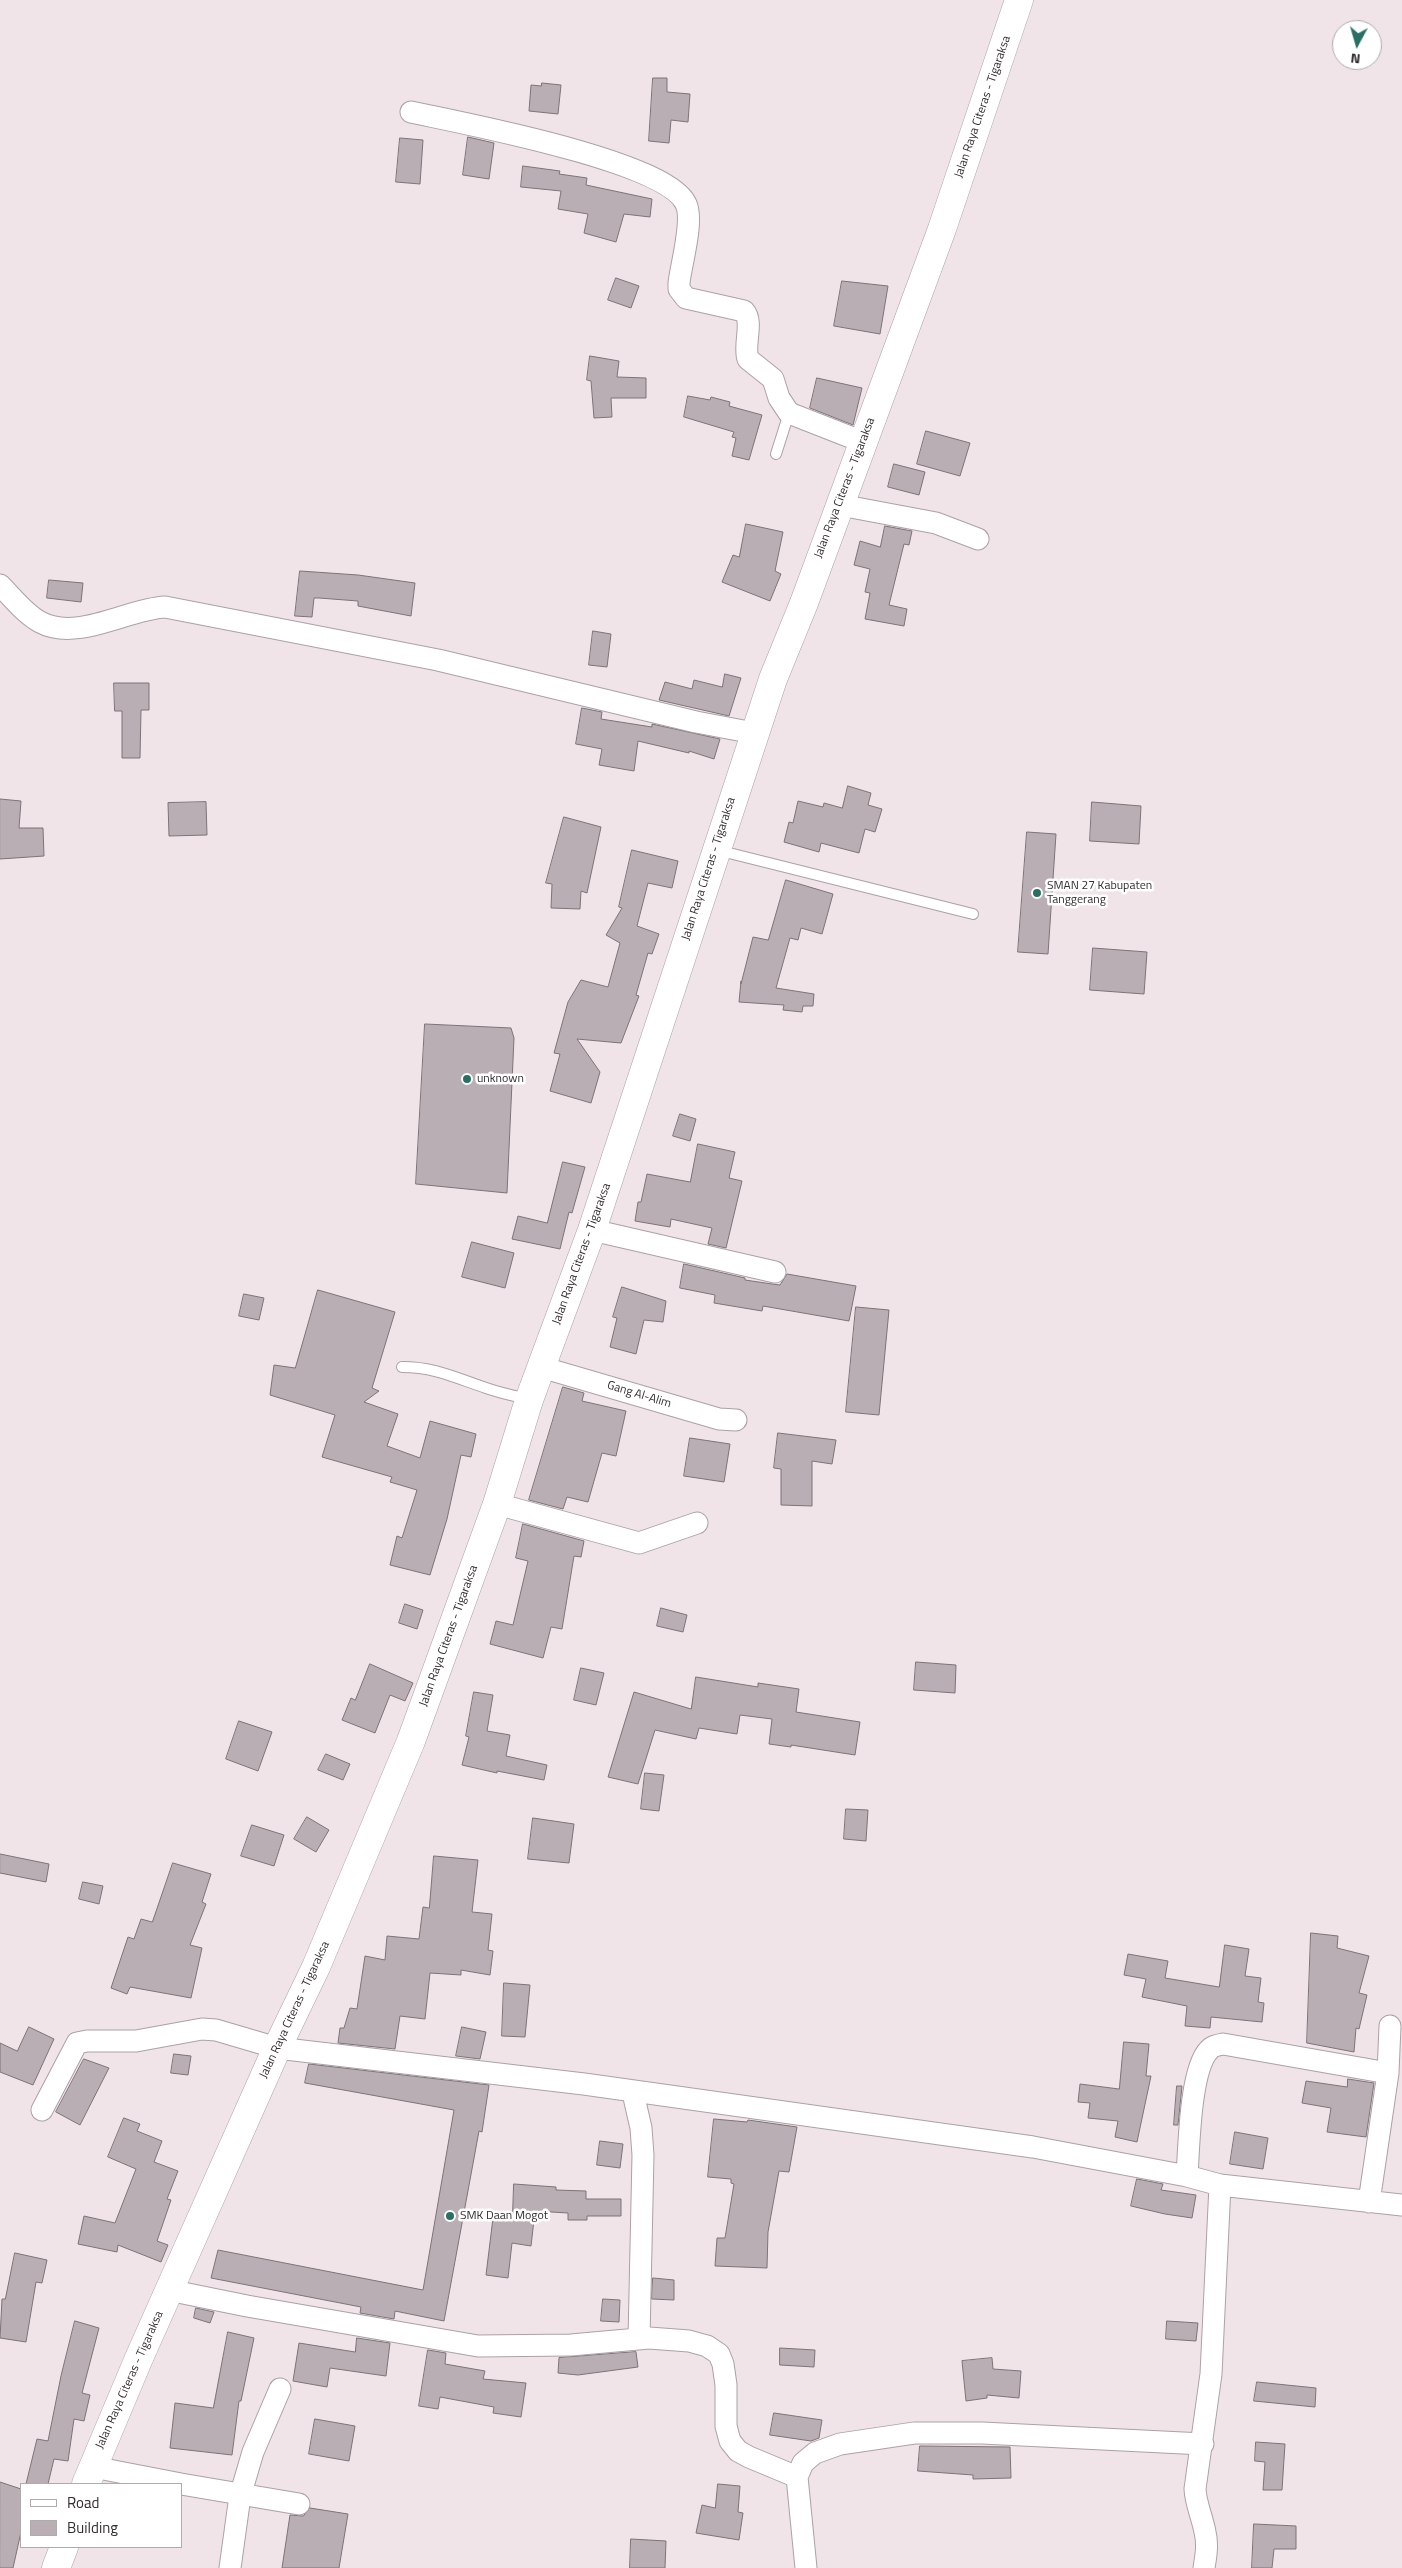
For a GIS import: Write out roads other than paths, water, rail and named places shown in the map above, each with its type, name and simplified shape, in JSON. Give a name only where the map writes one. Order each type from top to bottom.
[{"type":"main road","name":"Jalan Raya Citeras - Tigaraksa","points":[[90,2476],[277,2048],[316,1968],[412,1741],[497,1504],[529,1400],[592,1230],[754,733],[942,229],[1018,0]]},
{"type":"main road","points":[[56,2568],[64,2548]]},
{"type":"street","points":[[411,112],[559,145],[645,174],[678,192],[688,209],[679,289],[686,298],[747,313],[748,360],[773,379],[779,398],[789,413],[863,442]]},
{"type":"street","points":[[840,504],[936,523],[978,538]]},
{"type":"street","points":[[0,585],[40,622],[66,628],[91,626],[148,608],[165,607],[438,660],[659,714],[754,733]]},
{"type":"street","points":[[592,1230],[775,1272]]},
{"type":"street","name":"Gang Al-Alim","points":[[541,1367],[719,1419],[736,1420]]},
{"type":"street","points":[[497,1504],[639,1543],[698,1523]]},
{"type":"street","points":[[1369,2202],[1388,2073],[1390,2026]]},
{"type":"street","points":[[42,2110],[71,2051],[77,2044],[87,2040],[136,2041],[202,2029],[234,2033],[277,2048],[584,2084],[633,2093],[1033,2146],[1187,2176],[1220,2185],[1402,2205]]},
{"type":"street","points":[[1187,2176],[1196,2080],[1200,2061],[1210,2048],[1223,2044],[1388,2073]]},
{"type":"street","points":[[633,2093],[641,2128],[643,2155],[639,2339]]},
{"type":"street","points":[[1204,2568],[1207,2551],[1206,2533],[1196,2506],[1196,2489],[1211,2374],[1220,2185]]},
{"type":"street","points":[[171,2288],[183,2293],[246,2306],[478,2346],[571,2345],[639,2339],[689,2342],[707,2346],[719,2354],[726,2385],[726,2426],[730,2441],[738,2451],[797,2478]]},
{"type":"street","points":[[230,2568],[240,2496],[253,2452],[280,2389]]},
{"type":"street","points":[[806,2568],[797,2478],[803,2463],[815,2453],[840,2444],[914,2433],[982,2433],[1203,2444]]},
{"type":"street","points":[[90,2476],[170,2483]]},
{"type":"street","points":[[182,2484],[240,2496],[299,2504]]},
{"type":"lane","points":[[776,454],[789,413]]},
{"type":"lane","points":[[716,850],[973,914]]},
{"type":"lane","points":[[402,1366],[455,1375],[486,1388],[529,1400]]},
{"type":"place","name":"SMAN 27 Kabupaten Tanggerang","points":[[1037,893]]},
{"type":"place","name":"unknown","points":[[467,1079]]},
{"type":"place","name":"SMK Daan Mogot","points":[[450,2216]]}]
